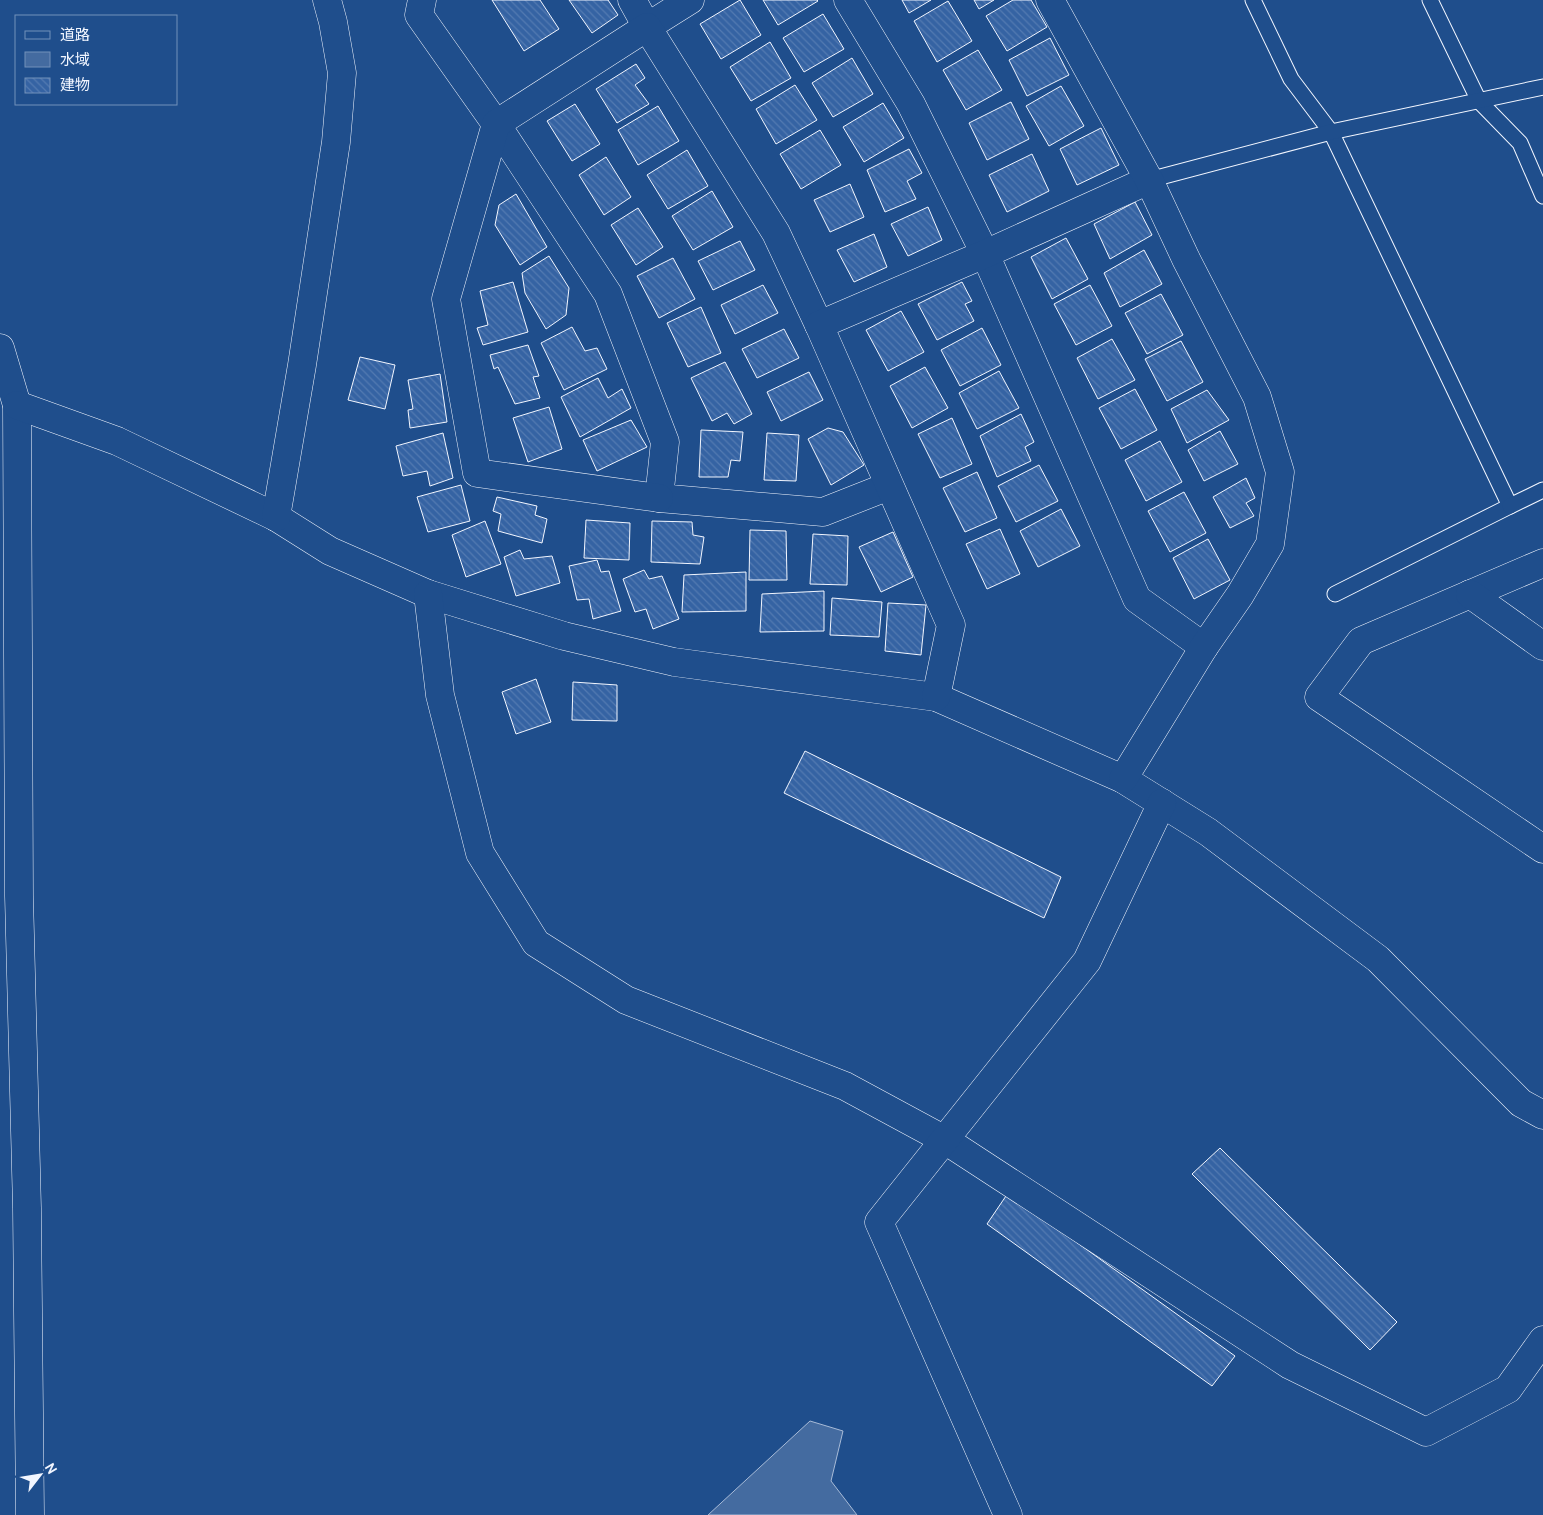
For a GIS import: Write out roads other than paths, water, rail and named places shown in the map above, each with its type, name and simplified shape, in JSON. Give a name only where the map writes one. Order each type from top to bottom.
[{"type":"street","points":[[276,517],[302,365],[336,142],[342,73],[327,0]]},
{"type":"street","points":[[422,0],[419,16],[496,124],[608,294],[665,442],[659,498]]},
{"type":"street","points":[[632,0],[776,234],[819,325],[951,625],[936,697]]},
{"type":"street","points":[[690,0],[496,124],[446,299],[477,473],[659,498],[823,512],[889,486]]},
{"type":"street","points":[[848,0],[911,104],[985,254],[1137,599],[1204,647]]},
{"type":"street","points":[[1050,0],[1149,180],[1186,259],[1257,397],[1280,472],[1270,544],[1240,595],[1204,647],[1123,779]]},
{"type":"street","points":[[819,325],[985,254],[1149,180]]},
{"type":"street","points":[[0,348],[17,405],[18,886],[27,1208],[30,1515]]},
{"type":"street","points":[[17,405],[117,441],[276,517],[330,550],[428,594],[564,636],[674,662],[936,697],[1123,779],[1208,832],[1378,959],[1521,1103],[1543,1115]]},
{"type":"street","points":[[1543,563],[1361,641],[1319,697],[1543,849]]},
{"type":"street","points":[[428,594],[440,695],[480,853],[536,942],[626,1000],[845,1086],[945,1140],[1290,1365],[1426,1432],[1508,1389],[1543,1340]]},
{"type":"street","points":[[1470,594],[1543,646]]},
{"type":"street","points":[[1008,1515],[879,1222],[1087,961],[1162,803]]},
{"type":"lane","points":[[1253,0],[1291,79],[1331,132],[1510,506]]},
{"type":"lane","points":[[1430,0],[1479,100],[1520,143],[1543,196]]},
{"type":"lane","points":[[1149,180],[1331,132],[1543,87]]},
{"type":"lane","points":[[1335,594],[1543,490]]},
{"type":"water","points":[[810,1421],[843,1431],[831,1481],[857,1515],[708,1515]]}]
